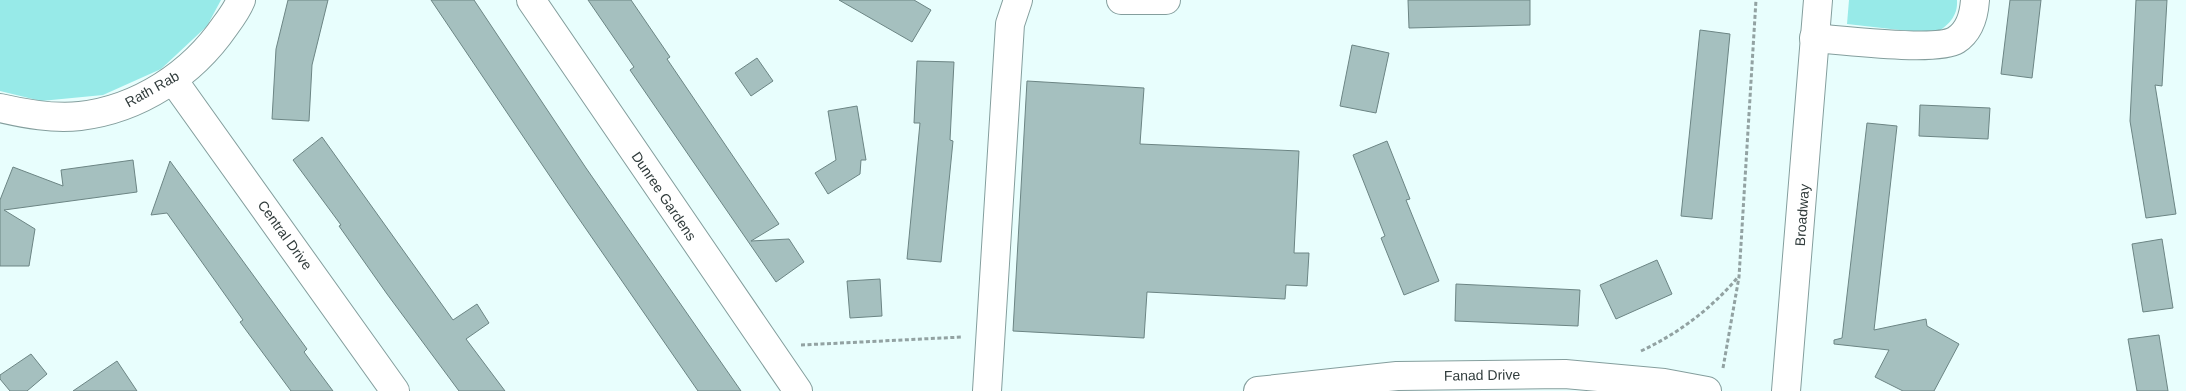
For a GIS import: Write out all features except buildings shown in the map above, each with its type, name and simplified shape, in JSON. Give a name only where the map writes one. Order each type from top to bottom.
[{"type":"street","name":"Rath Rab","points":[[0,108],[32,116],[80,116],[126,105],[174,80],[208,50],[241,0]]},
{"type":"street","name":"Dunree Gardens","points":[[531,0],[798,391]]},
{"type":"street","points":[[987,391],[1010,24],[1018,0]]},
{"type":"street","points":[[1121,0],[1166,0]]},
{"type":"street","name":"Broadway","points":[[1786,391],[1797,280],[1818,0]]},
{"type":"street","points":[[1814,38],[1926,46],[1956,40],[1973,19],[1975,0]]},
{"type":"street","name":"Central Drive","points":[[174,80],[396,391]]},
{"type":"street","name":"Fanad Drive","points":[[1258,391],[1397,376],[1572,383],[1629,380],[1715,381]]},
{"type":"path","points":[[1715,381],[1739,276],[1756,0]]},
{"type":"path","points":[[1629,380],[1633,354],[1658,343],[1692,322],[1726,292],[1739,276]]},
{"type":"path","points":[[768,347],[989,337]]},
{"type":"shaded area","points":[[0,0],[221,0],[207,26],[161,69],[103,95],[41,101],[0,91]]},
{"type":"shaded area","points":[[1849,0],[1957,0],[1957,6],[1951,20],[1935,34],[1847,24]]}]
